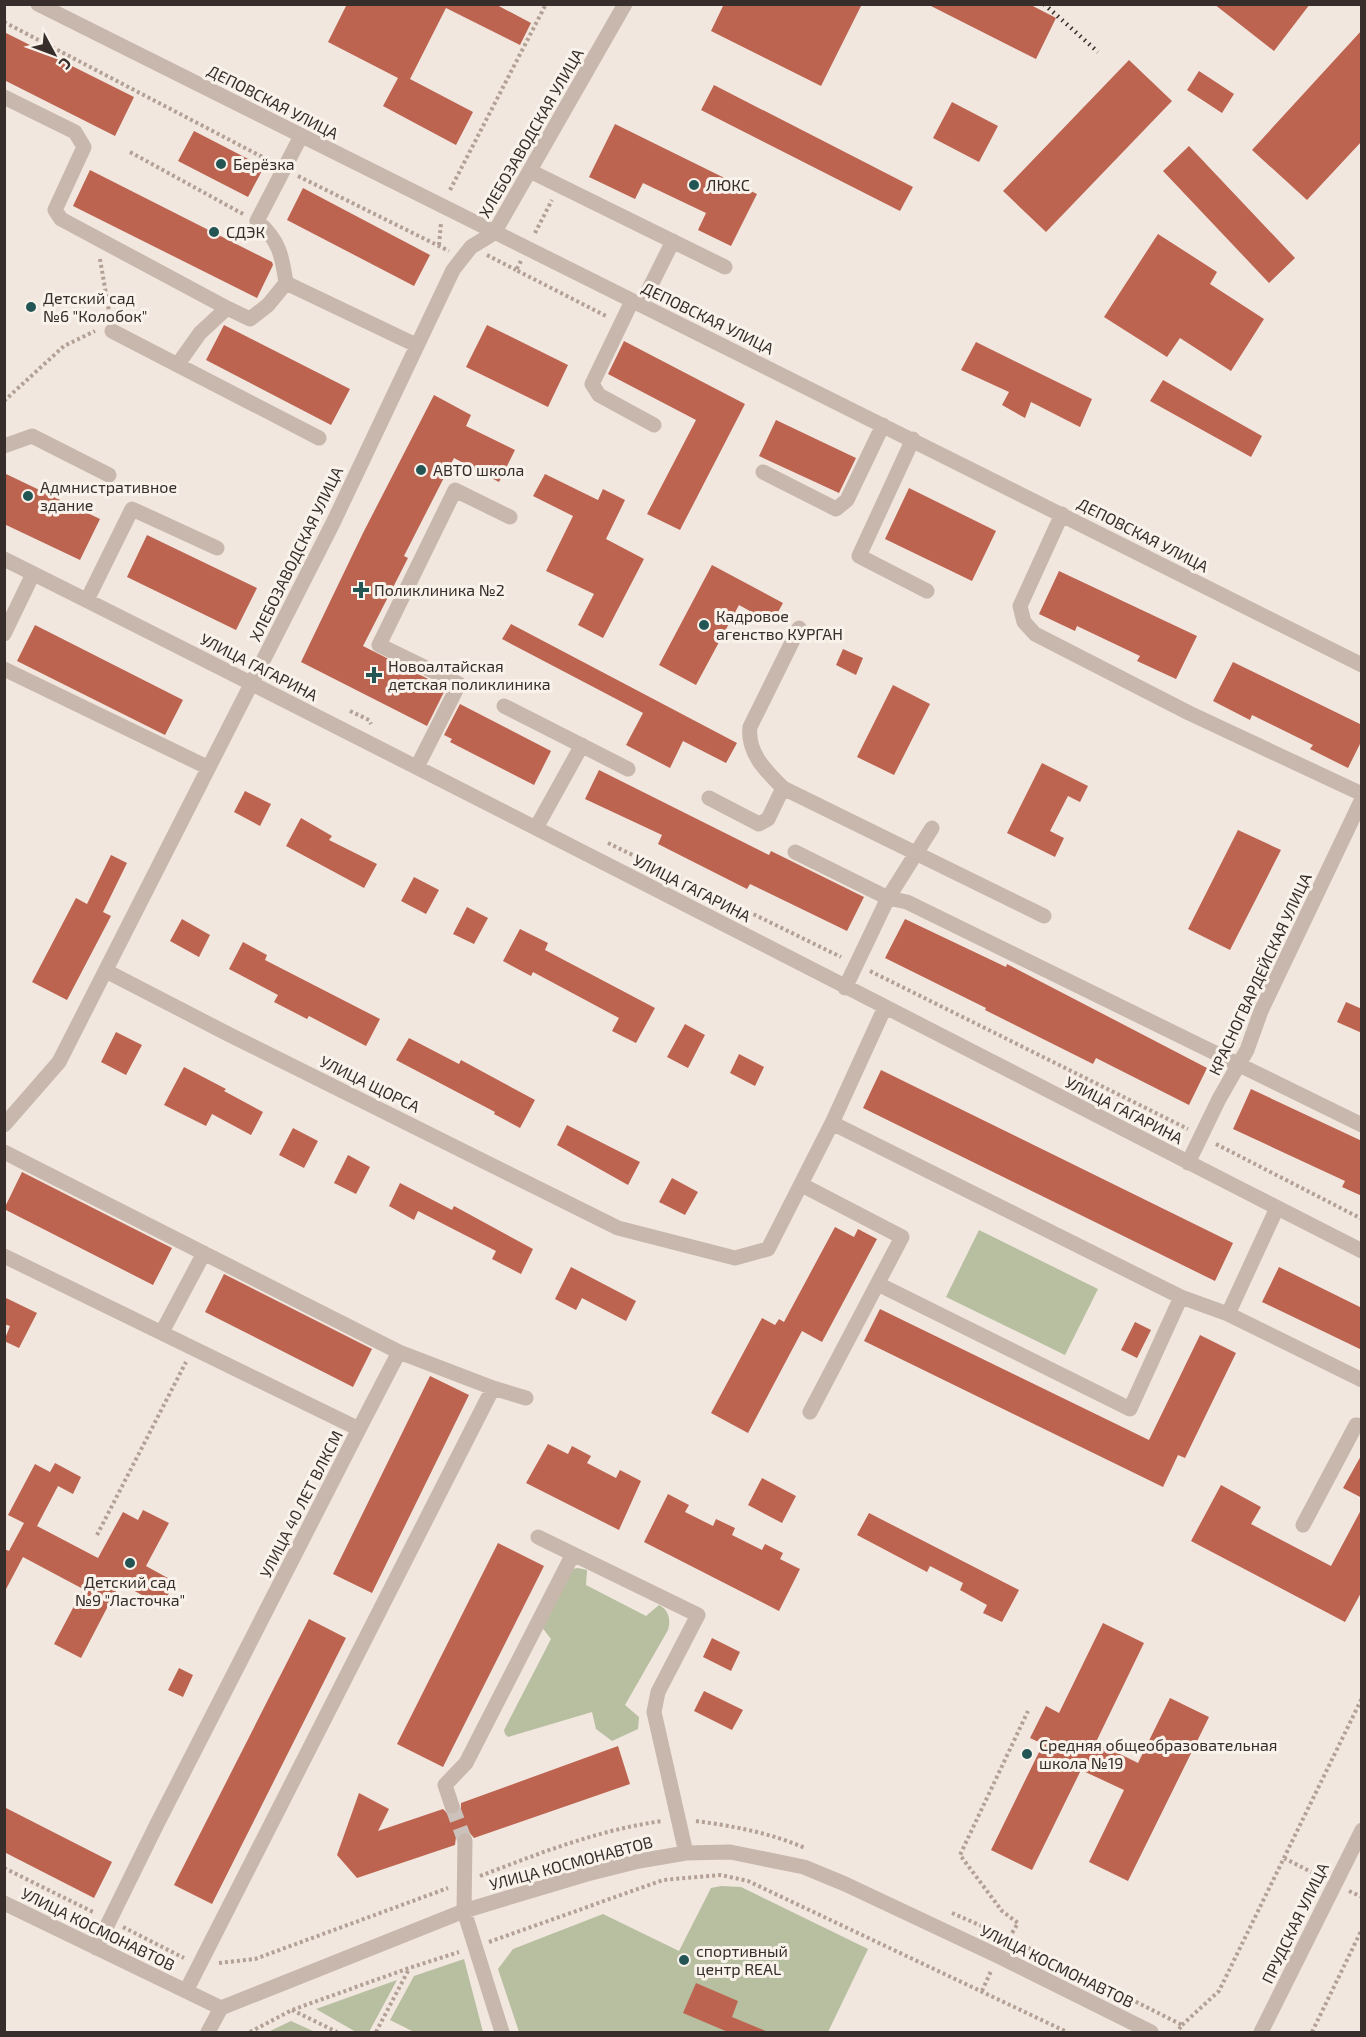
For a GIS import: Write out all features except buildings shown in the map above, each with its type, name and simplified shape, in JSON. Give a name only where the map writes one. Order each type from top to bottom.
[{"type":"street","name":"ДЕПОВСКАЯ УЛИЦА","points":[[38,4],[1362,665]]},
{"type":"street","name":"ХЛЕБОЗАВОДСКАЯ УЛИЦА","points":[[4,1125],[59,1062],[333,523],[453,270],[466,252],[494,233],[625,4]]},
{"type":"street","points":[[4,96],[75,132],[84,147],[55,210],[61,219],[250,319],[268,305],[286,283],[282,256],[271,233],[257,221],[301,136]]},
{"type":"street","points":[[530,171],[725,267]]},
{"type":"street","points":[[654,425],[599,395],[592,384],[673,241]]},
{"type":"street","points":[[286,283],[416,345]]},
{"type":"street","points":[[178,364],[200,333],[227,308]]},
{"type":"street","points":[[112,331],[319,438]]},
{"type":"street","points":[[763,472],[836,509],[847,500],[883,424]]},
{"type":"street","points":[[4,446],[32,436],[109,475]]},
{"type":"street","points":[[913,439],[859,556],[927,591]]},
{"type":"street","points":[[417,767],[459,684],[379,645],[455,490],[510,517]]},
{"type":"street","points":[[87,600],[132,509],[217,548]]},
{"type":"street","points":[[1062,514],[1020,606],[1023,622],[1035,634],[1189,713],[1362,796]]},
{"type":"street","name":"УЛИЦА ГАГАРИНА","points":[[4,559],[417,767],[1362,1251]]},
{"type":"street","points":[[4,634],[33,574]]},
{"type":"street","points":[[799,628],[750,727],[748,739],[761,767],[783,788],[1044,916]]},
{"type":"street","points":[[4,669],[207,767]]},
{"type":"street","points":[[504,706],[628,769]]},
{"type":"street","points":[[536,828],[582,745]]},
{"type":"street","points":[[709,798],[759,824],[768,819],[783,788]]},
{"type":"street","name":"КРАСНОГВАРДЕЙСКАЯ УЛИЦА","points":[[1188,1163],[1219,1099],[1247,1050],[1261,1011],[1362,796]]},
{"type":"street","points":[[845,988],[888,898],[932,828]]},
{"type":"street","points":[[795,852],[888,898],[907,902],[1362,1125]]},
{"type":"street","name":"УЛИЦА ЩОРСА","points":[[106,970],[230,1035],[618,1228],[735,1258],[768,1250],[832,1123],[885,1007]]},
{"type":"street","points":[[832,1123],[1181,1297],[1228,1314],[1362,1380]]},
{"type":"street","points":[[4,1152],[399,1352],[493,1388],[526,1398]]},
{"type":"street","points":[[802,1185],[902,1237],[810,1412]]},
{"type":"street","points":[[1228,1314],[1277,1208]]},
{"type":"street","points":[[162,1332],[204,1253]]},
{"type":"street","name":"УЛИЦА 40 ЛЕТ ВЛКСМ","points":[[4,1256],[360,1429],[157,1824],[96,1948]]},
{"type":"street","points":[[878,1284],[1130,1409],[1181,1297]]},
{"type":"street","points":[[360,1429],[399,1352]]},
{"type":"street","points":[[186,1991],[493,1388]]},
{"type":"street","points":[[1304,1525],[1356,1425],[1362,1426]]},
{"type":"street","points":[[538,1537],[698,1615],[658,1692],[654,1712],[686,1853]]},
{"type":"street","points":[[452,1806],[445,1785],[466,1763],[573,1554]]},
{"type":"street","name":"ПРУДСКАЯ УЛИЦА","points":[[1261,2032],[1362,1830]]},
{"type":"street","points":[[465,1841],[464,1911],[502,2032]]},
{"type":"street","name":"УЛИЦА КОСМОНАВТОВ","points":[[4,1903],[221,2008],[464,1911],[639,1861],[686,1853],[730,1852],[804,1867],[998,1956],[1151,2032]]},
{"type":"street","points":[[208,2032],[221,2008]]},
{"type":"path","points":[[439,245],[442,207],[546,4]]},
{"type":"path","points":[[4,22],[285,169],[439,245],[516,270]]},
{"type":"path","points":[[130,152],[257,221]]},
{"type":"path","points":[[4,401],[64,346],[100,329],[112,331],[97,238]]},
{"type":"path","points":[[348,710],[369,720],[373,727]]},
{"type":"path","points":[[599,838],[1201,1136],[1362,1220]]},
{"type":"path","points":[[97,1535],[194,1347]]},
{"type":"path","points":[[1177,2032],[1219,1991],[1362,1698]]},
{"type":"path","points":[[982,1991],[998,1956],[1018,1923],[1002,1911],[960,1855],[1028,1711]]},
{"type":"path","points":[[199,1965],[255,1959],[563,1844],[635,1825],[678,1819],[725,1825],[784,1839],[806,1849]]},
{"type":"path","points":[[250,2032],[292,2010],[663,1880],[722,1875],[748,1881],[1067,2032]]},
{"type":"path","points":[[945,1910],[1009,1938],[1182,2025]]},
{"type":"path","points":[[1312,2032],[1362,1929]]},
{"type":"path","points":[[376,2032],[409,1968]]},
{"type":"path","points":[[292,2010],[337,2032]]},
{"type":"green space","points":[[979,1230],[1098,1289],[1065,1355],[946,1297]]},
{"type":"green space","points":[[572,1569],[587,1570],[586,1585],[646,1616],[659,1605],[668,1616],[668,1630],[625,1705],[639,1717],[638,1729],[612,1741],[596,1729],[592,1712],[508,1737],[504,1730],[551,1639],[541,1626]]},
{"type":"green space","name":"спортивный центр REAL","points":[[741,1887],[868,1949],[828,2032],[519,2032],[498,1969],[513,1949],[603,1914],[679,1951],[711,1888]]},
{"type":"green space","points":[[464,1959],[483,2032],[414,2032],[390,2020],[414,1976]]},
{"type":"green space","points":[[397,1980],[369,2032],[356,2032],[316,2009]]},
{"type":"green space","points":[[291,2021],[315,2032],[268,2032]]},
{"type":"tunnel","points":[[452,1806],[465,1841]]},
{"type":"railway","points":[[1044,4],[1098,52]]},
{"type":"place","name":"Берёзка","points":[[221,164]]},
{"type":"place","name":"ЛЮКС","points":[[694,185]]},
{"type":"place","name":"СДЭК","points":[[214,232]]},
{"type":"place","name":"Детский сад №6 \"Колобок\"","points":[[31,307]]},
{"type":"place","name":"АВТО школа","points":[[421,470]]},
{"type":"place","name":"Адмнистративное здание","points":[[28,496]]},
{"type":"place","name":"Поликлиника №2","points":[[361,590]]},
{"type":"place","name":"Кадровое агенство КУРГАН","points":[[704,625]]},
{"type":"place","name":"Новоалтайская детская поликлиника","points":[[374,675]]},
{"type":"place","name":"Детский сад №9 \"Ласточка\"","points":[[130,1563]]},
{"type":"place","name":"Средняя общеобразовательная школа №19","points":[[1027,1754]]},
{"type":"place","name":"спортивный центр REAL","points":[[684,1960]]}]
